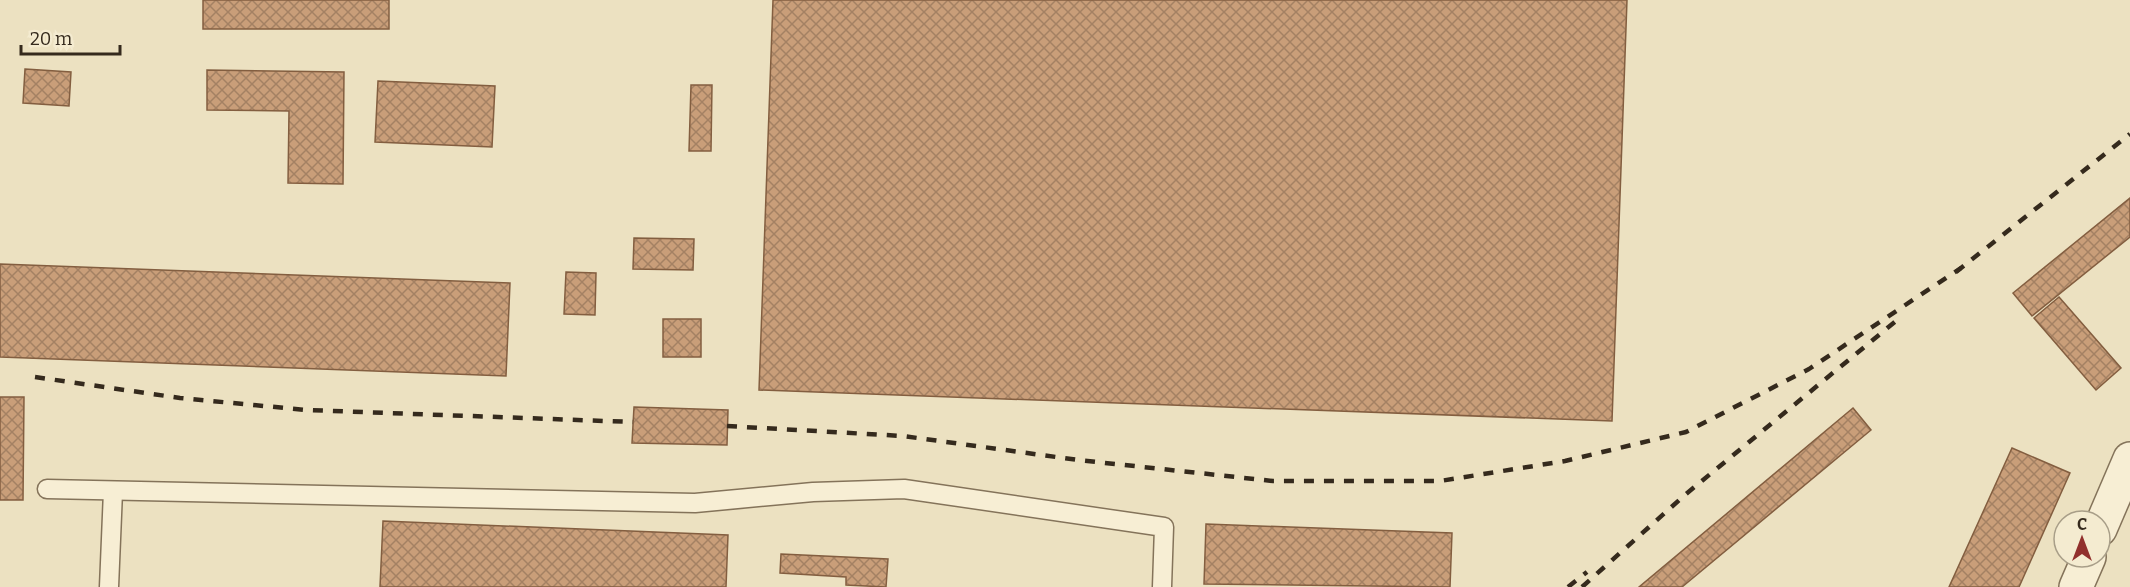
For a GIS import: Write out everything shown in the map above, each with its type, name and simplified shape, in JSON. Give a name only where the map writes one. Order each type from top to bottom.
[{"type":"street","points":[[2109,509],[2130,459]]},
{"type":"street","points":[[2076,587],[2084,569]]},
{"type":"lane","points":[[47,489],[695,503],[813,492],[904,489],[1164,527],[1162,587]]},
{"type":"lane","points":[[109,587],[113,490]]},
{"type":"building","points":[[203,0],[389,0],[389,29],[203,29]]},
{"type":"building","points":[[773,0],[1627,0],[1612,421],[759,390]]},
{"type":"building","points":[[25,69],[71,72],[69,106],[23,103]]},
{"type":"building","points":[[207,70],[344,72],[343,184],[288,183],[289,111],[207,110]]},
{"type":"building","points":[[378,81],[495,86],[492,147],[375,142]]},
{"type":"building","points":[[691,85],[712,85],[711,151],[689,151]]},
{"type":"building","points":[[2130,198],[2130,237],[2032,316],[2013,293]]},
{"type":"building","points":[[634,238],[694,239],[693,270],[633,269]]},
{"type":"building","points":[[0,264],[510,283],[506,376],[0,357]]},
{"type":"building","points":[[566,272],[596,273],[595,315],[564,314]]},
{"type":"building","points":[[2059,297],[2121,368],[2096,390],[2034,318]]},
{"type":"building","points":[[663,319],[701,319],[701,357],[663,357]]},
{"type":"building","points":[[0,397],[24,397],[23,500],[0,500]]},
{"type":"building","points":[[634,407],[728,410],[727,445],[632,443]]},
{"type":"building","points":[[1853,408],[1871,430],[1682,587],[1639,587]]},
{"type":"building","points":[[2012,448],[2070,473],[2019,587],[1949,587]]},
{"type":"building","points":[[383,521],[728,535],[726,587],[380,587]]},
{"type":"building","points":[[1206,524],[1452,533],[1450,587],[1204,584]]},
{"type":"building","points":[[781,554],[888,559],[886,587],[846,585],[846,577],[780,573]]},
{"type":"railway","points":[[1956,272],[2130,134]]},
{"type":"railway","points":[[727,426],[903,436],[1078,460],[1273,481],[1440,481],[1565,461],[1686,432],[1809,369],[1961,268]]},
{"type":"railway","points":[[1582,587],[1686,494],[1902,316]]},
{"type":"railway","points":[[35,377],[180,398],[306,410],[633,422]]},
{"type":"railway","points":[[1568,587],[1587,572]]}]
